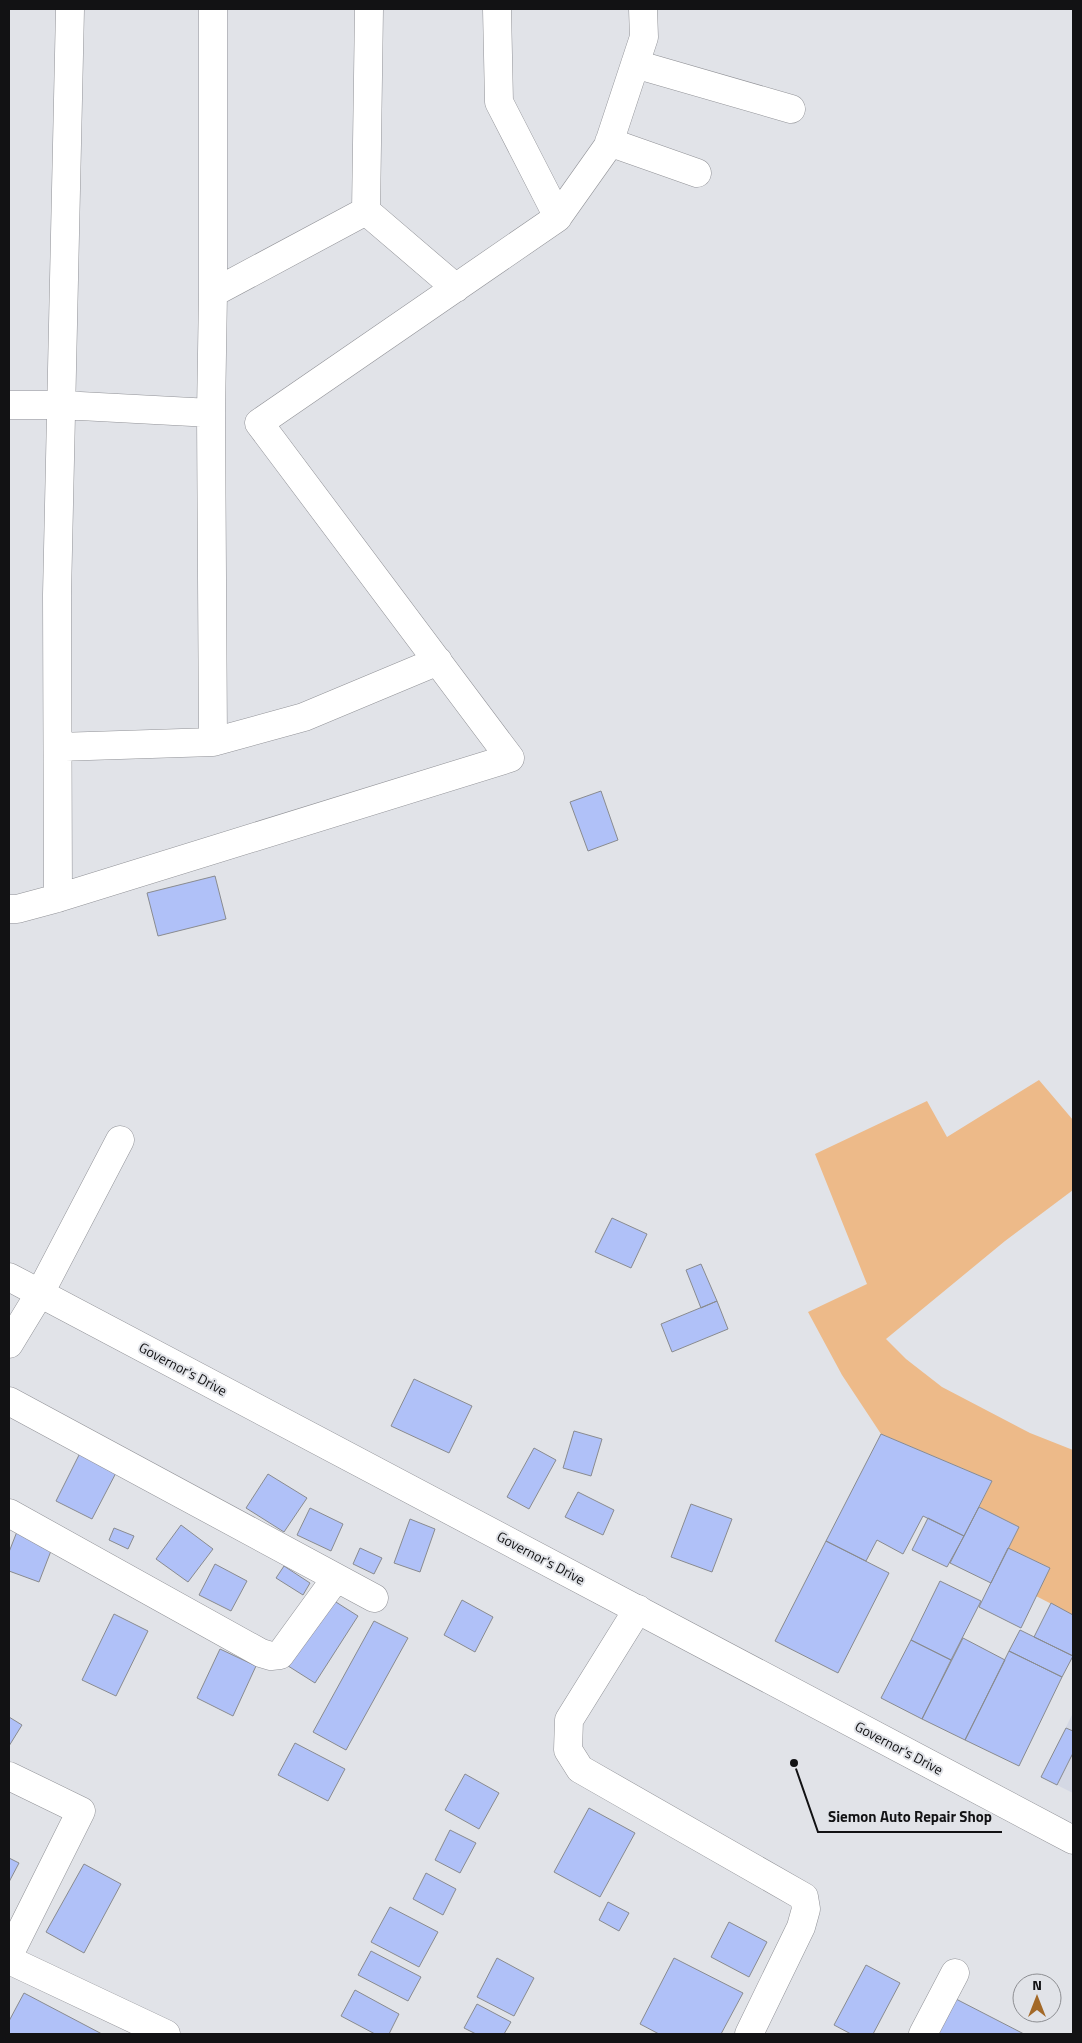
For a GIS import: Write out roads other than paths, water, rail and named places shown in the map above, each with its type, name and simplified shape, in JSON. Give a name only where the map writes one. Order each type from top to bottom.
[{"type":"street","points":[[58,898],[57,596],[70,9]]},
{"type":"street","points":[[213,9],[211,413],[213,742]]},
{"type":"street","points":[[366,211],[369,9]]},
{"type":"street","points":[[497,9],[499,102],[558,216]]},
{"type":"street","points":[[9,909],[17,909],[58,898],[510,758],[259,423],[558,216],[609,142],[644,38],[643,9]]},
{"type":"street","points":[[635,64],[792,109]]},
{"type":"street","points":[[609,142],[697,173]]},
{"type":"street","points":[[213,293],[366,211]]},
{"type":"street","points":[[366,211],[456,288]]},
{"type":"street","points":[[9,405],[211,413]]},
{"type":"street","points":[[58,747],[213,742],[304,717],[438,661]]},
{"type":"street","points":[[9,1344],[40,1293],[120,1140]]},
{"type":"street","name":"Governor's Drive","points":[[9,1277],[1073,1840]]},
{"type":"street","points":[[9,1401],[374,1598]]},
{"type":"street","points":[[9,1512],[253,1648],[271,1656],[280,1655],[336,1578]]},
{"type":"street","points":[[638,1609],[570,1720],[568,1750],[580,1770],[804,1897],[806,1909],[801,1927],[749,2034]]},
{"type":"street","points":[[9,1776],[81,1811],[9,1955]]},
{"type":"street","points":[[9,1960],[166,2034]]},
{"type":"street","points":[[922,2034],[955,1973]]},
{"type":"place","name":"Siemon Auto Repair Shop","points":[[794,1763]]}]
